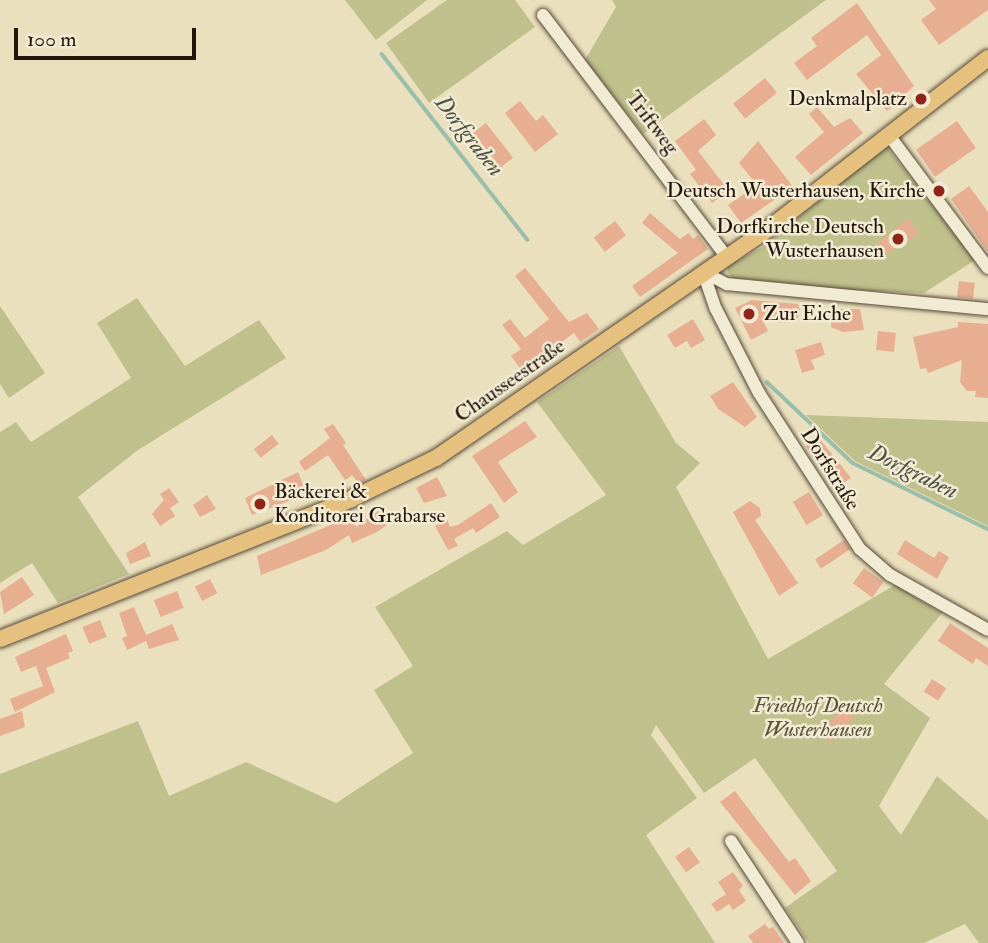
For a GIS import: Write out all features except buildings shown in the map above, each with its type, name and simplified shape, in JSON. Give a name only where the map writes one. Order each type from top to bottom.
[{"type":"main road","name":"Chausseestraße","points":[[0,639],[416,468],[767,230],[988,58]]},
{"type":"street","name":"Triftweg","points":[[543,15],[726,256]]},
{"type":"street","points":[[888,134],[988,268]]},
{"type":"street","points":[[703,272],[727,284],[988,309]]},
{"type":"street","name":"Dorfstraße","points":[[703,272],[716,309],[759,393],[860,549],[890,575],[988,630]]},
{"type":"street","points":[[731,841],[798,943]]},
{"type":"green space","points":[[345,0],[427,0],[376,40]]},
{"type":"green space","points":[[447,0],[515,0],[535,27],[429,103],[386,43]]},
{"type":"green space","points":[[612,0],[826,0],[643,134],[585,60],[616,7]]},
{"type":"green space","points":[[886,146],[975,260],[924,293],[849,290],[733,278],[728,273],[727,266],[763,247]]},
{"type":"green space","points":[[137,298],[185,366],[259,320],[286,358],[138,450],[78,497],[129,574],[58,603],[32,563],[0,583],[0,432],[16,422],[31,442],[131,378],[97,323]]},
{"type":"green space","points":[[0,306],[45,373],[9,398],[0,384]]},
{"type":"green space","name":"Friedhof Deutsch Wusterhausen","points":[[619,346],[676,443],[700,463],[676,487],[768,659],[895,585],[942,613],[884,684],[930,718],[879,806],[901,835],[937,776],[988,820],[988,943],[979,943],[965,924],[924,943],[809,943],[785,908],[837,871],[755,758],[704,793],[656,725],[651,735],[697,798],[646,835],[715,943],[0,943],[0,774],[138,721],[169,796],[246,762],[336,803],[413,753],[374,690],[413,666],[375,607],[507,531],[523,545],[606,495],[537,402]]},
{"type":"green space","points":[[806,415],[988,422],[988,526],[855,461]]},
{"type":"waterway","name":"Dorfgraben","points":[[382,54],[528,240]]},
{"type":"waterway","name":"Dorfgraben","points":[[767,382],[853,463],[988,529]]},
{"type":"place","name":"Denkmalplatz","points":[[921,99]]},
{"type":"place","name":"Deutsch Wusterhausen, Kirche","points":[[939,191]]},
{"type":"place","name":"Dorfkirche Deutsch Wusterhausen","points":[[898,239]]},
{"type":"place","name":"Zur Eiche","points":[[749,314]]},
{"type":"place","name":"Bäckerei & Konditorei Grabarse","points":[[260,504]]}]
